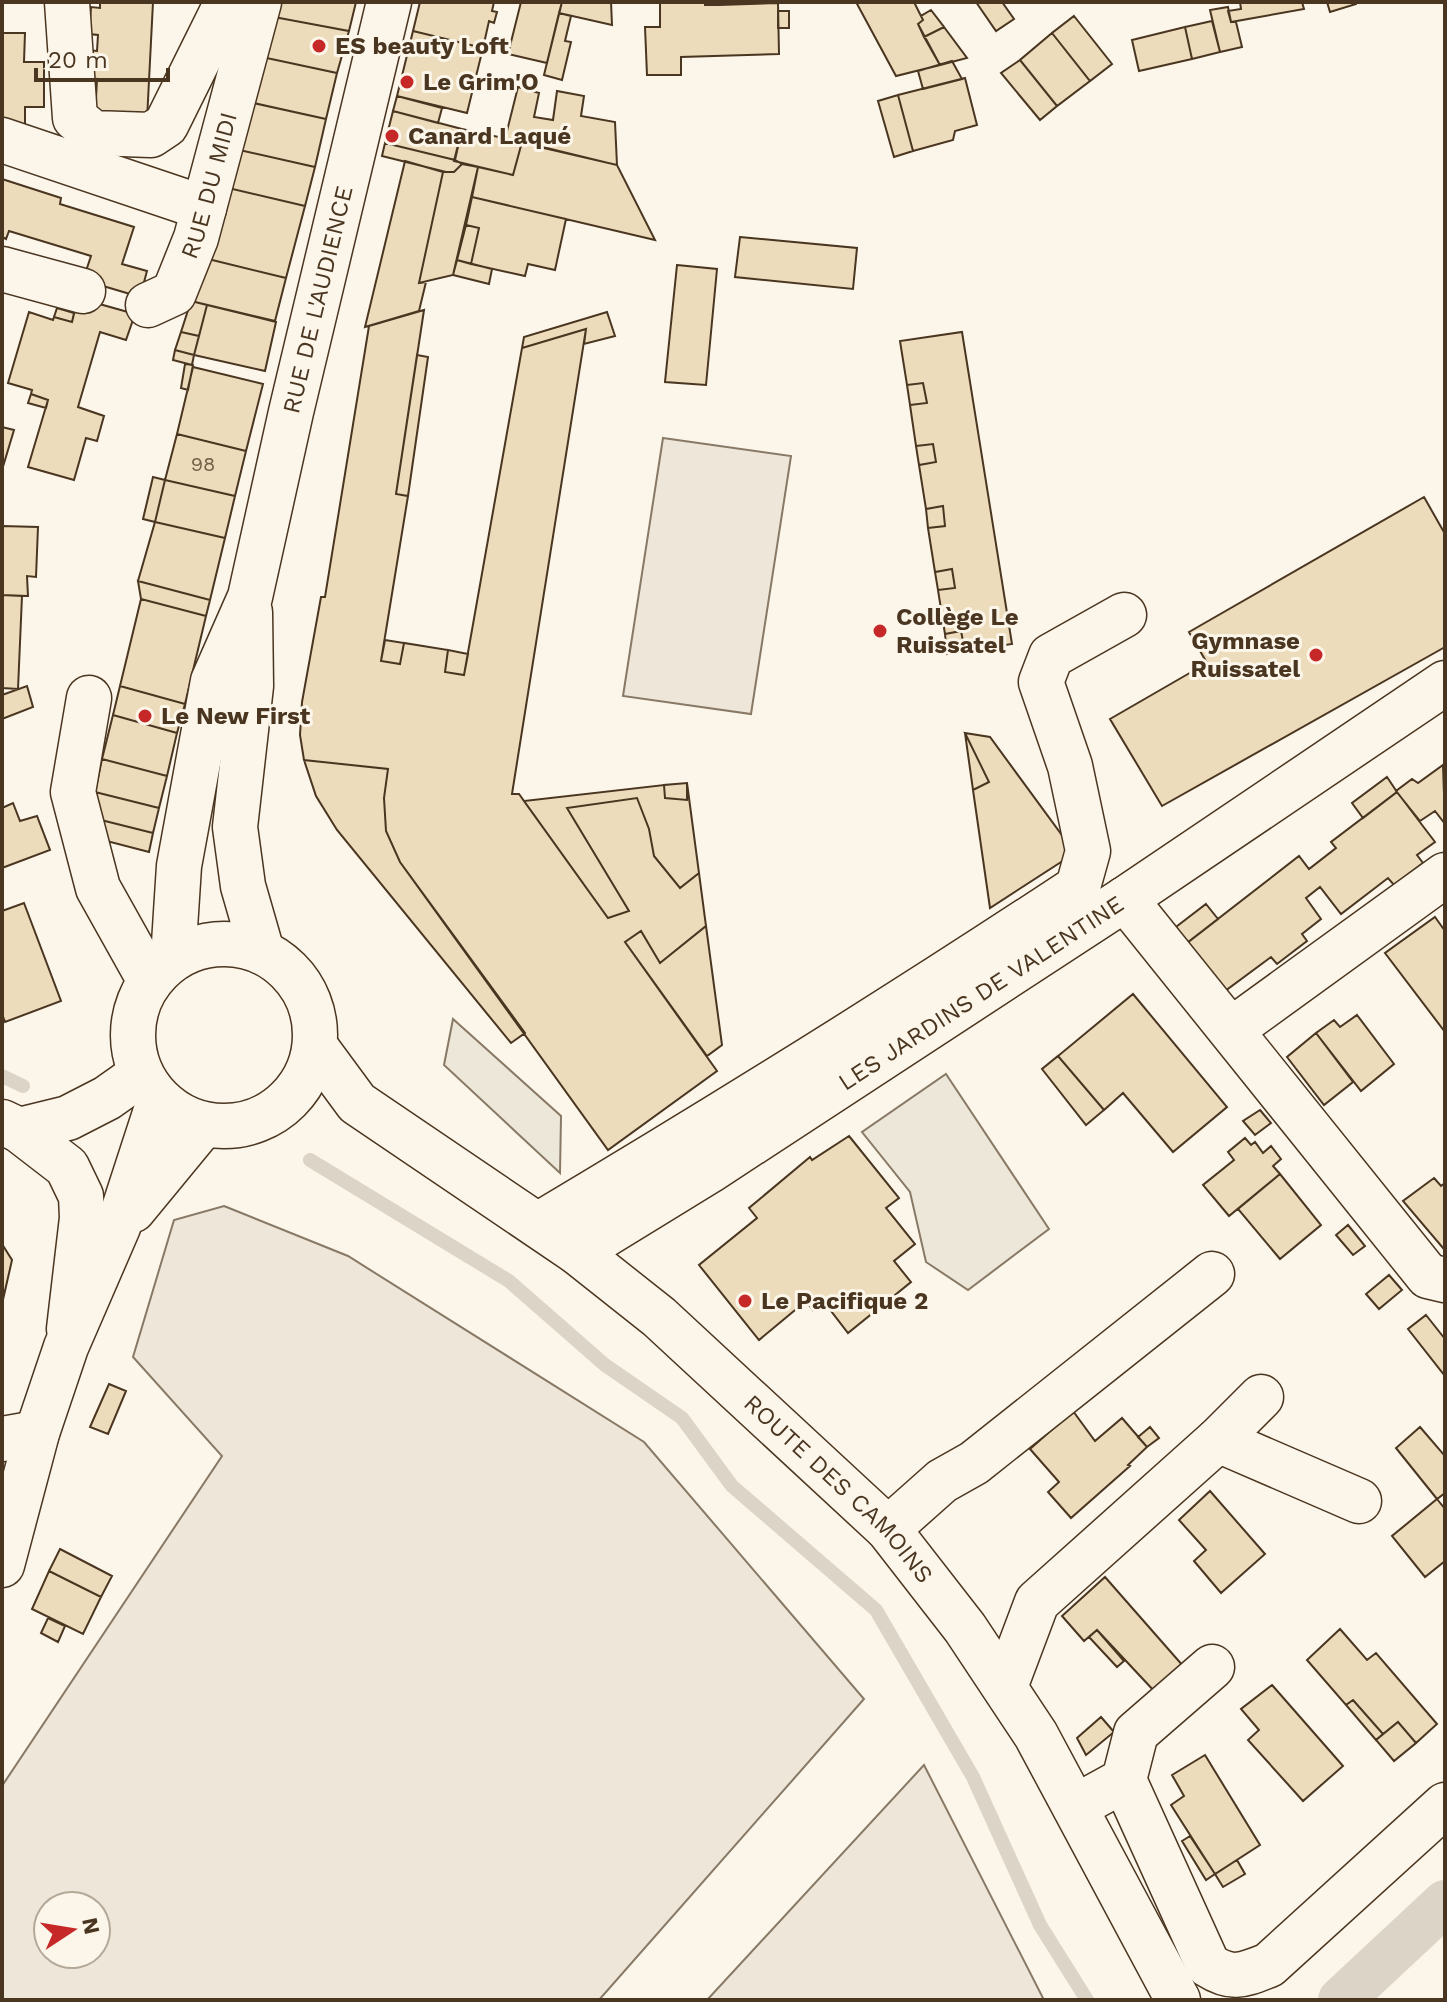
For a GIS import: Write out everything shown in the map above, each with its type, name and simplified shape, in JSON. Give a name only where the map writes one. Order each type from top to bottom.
[{"type":"main road","points":[[67,2],[75,118],[93,133],[151,135],[166,125],[216,8]]},
{"type":"main road","name":"RUE DU MIDI","points":[[148,305],[174,293],[196,238],[259,2]]},
{"type":"main road","name":"RUE DE L'AUDIENCE","points":[[162,970],[213,681],[250,597],[389,2]]},
{"type":"main road","points":[[2,140],[204,208]]},
{"type":"main road","points":[[2,269],[83,291]]},
{"type":"main road","name":"RUE DE L'AUDIENCE","points":[[250,597],[251,686],[235,827],[243,886],[262,952]]},
{"type":"main road","points":[[538,1225],[750,1097],[1078,887],[1088,851],[1070,766],[1041,682],[1051,656],[1124,615]]},
{"type":"main road","points":[[1125,899],[1445,683]]},
{"type":"main road","points":[[89,698],[73,792],[98,888],[162,970]]},
{"type":"main road","points":[[1231,1030],[1445,875]]},
{"type":"main road","name":"LES JARDINS DE VALENTINE","points":[[577,1252],[709,1171],[1125,899],[1428,1276],[1445,1280]]},
{"type":"main road","points":[[216,944],[239,944],[262,952],[282,964],[298,981],[309,1000],[315,1023],[315,1046],[310,1068],[290,1099],[265,1118],[235,1127],[203,1125],[180,1116],[150,1087],[133,1042],[136,1010],[162,970],[194,949],[216,944]]},
{"type":"main road","name":"ROUTE DES CAMOINS","points":[[315,1046],[357,1103],[577,1252],[659,1317],[888,1529],[965,1628],[1036,1735],[1178,2000]]},
{"type":"main road","points":[[10,1126],[68,1118],[107,1098],[150,1087]]},
{"type":"main road","points":[[2,1565],[20,1436],[66,1347],[118,1227],[150,1087]]},
{"type":"main road","points":[[290,1099],[357,1103]]},
{"type":"main road","points":[[118,1227],[203,1125]]},
{"type":"main road","points":[[10,1126],[67,1167],[81,1196],[82,1218],[66,1347]]},
{"type":"main road","points":[[888,1529],[942,1481],[974,1463],[1212,1274]]},
{"type":"main road","points":[[1005,1687],[1037,1602],[1218,1440],[1261,1397]]},
{"type":"main road","points":[[1218,1440],[1359,1501]]},
{"type":"main road","points":[[1212,1667],[1136,1733],[1124,1780],[1208,1965],[1224,1975],[1242,1976],[1269,1965],[1445,1805]]},
{"type":"main road","points":[[1075,1807],[1124,1780]]},
{"type":"shaded area","points":[[663,438],[791,456],[751,714],[623,696]]},
{"type":"shaded area","points":[[453,1019],[561,1116],[560,1173],[444,1065]]},
{"type":"shaded area","points":[[946,1074],[1049,1229],[968,1290],[926,1262],[910,1192],[862,1132]]},
{"type":"shaded area","points":[[224,1206],[348,1256],[644,1442],[864,1699],[599,2000],[2,2000],[2,1786],[222,1456],[133,1357],[174,1220]]},
{"type":"shaded area","points":[[924,1765],[1044,2000],[707,2000]]},
{"type":"building","points":[[100,2],[153,2],[147,120],[95,118],[97,79],[87,78],[88,50],[97,51],[98,35],[89,34],[91,7],[100,8]]},
{"type":"building","points":[[279,2],[356,2],[349,31],[274,17]]},
{"type":"building","points":[[420,2],[494,2],[492,11],[497,12],[494,23],[489,21],[483,48],[413,31]]},
{"type":"building","points":[[521,2],[562,2],[547,63],[508,54]]},
{"type":"building","points":[[562,2],[611,2],[612,25],[559,13]]},
{"type":"building","points":[[660,2],[705,2],[705,5],[778,3],[779,54],[681,57],[681,75],[647,75],[645,27],[660,27]]},
{"type":"building","points":[[856,2],[914,2],[923,20],[918,24],[940,65],[896,76]]},
{"type":"building","points":[[976,2],[1002,2],[1014,19],[996,31]]},
{"type":"building","points":[[1240,2],[1302,2],[1304,9],[1231,22],[1228,11],[1241,9]]},
{"type":"building","points":[[1327,2],[1356,2],[1356,4],[1330,12]]},
{"type":"building","points":[[1228,7],[1231,22],[1236,22],[1242,47],[1220,52],[1210,10]]},
{"type":"building","points":[[931,10],[944,27],[924,37],[918,24],[923,20],[921,16]]},
{"type":"building","points":[[778,11],[789,11],[789,28],[778,28]]},
{"type":"building","points":[[559,13],[571,16],[565,41],[571,42],[562,80],[544,75]]},
{"type":"building","points":[[1074,16],[1112,64],[1090,81],[1052,33]]},
{"type":"building","points":[[274,17],[349,31],[337,73],[262,57]]},
{"type":"building","points":[[1212,21],[1220,52],[1192,59],[1185,27]]},
{"type":"building","points":[[944,27],[967,58],[940,65],[924,37]]},
{"type":"building","points":[[1185,27],[1192,59],[1139,71],[1132,40]]},
{"type":"building","points":[[413,31],[483,48],[467,113],[397,96]]},
{"type":"building","points":[[2,33],[25,33],[24,62],[44,62],[44,107],[25,107],[25,126],[2,126]]},
{"type":"building","points":[[1052,33],[1090,81],[1057,106],[1020,60]]},
{"type":"building","points":[[262,57],[337,73],[326,119],[249,102]]},
{"type":"building","points":[[1020,60],[1057,106],[1040,120],[1001,73]]},
{"type":"building","points":[[952,61],[962,79],[923,89],[918,71]]},
{"type":"building","points":[[965,78],[977,125],[955,131],[953,140],[913,151],[898,95]]},
{"type":"building","points":[[518,87],[539,93],[534,117],[553,120],[557,91],[584,96],[581,116],[615,122],[617,165],[505,139]]},
{"type":"building","points":[[898,95],[913,151],[894,157],[878,101]]},
{"type":"building","points":[[397,96],[442,108],[438,123],[393,111]]},
{"type":"building","points":[[249,102],[326,119],[315,167],[235,149]]},
{"type":"building","points":[[393,111],[462,129],[455,160],[385,143]]},
{"type":"building","points":[[462,129],[522,142],[513,175],[454,161]]},
{"type":"building","points":[[522,142],[617,165],[655,240],[472,197],[478,167],[513,175]]},
{"type":"building","points":[[385,143],[462,164],[454,172],[446,172],[382,156]]},
{"type":"building","points":[[235,149],[315,167],[305,206],[224,187]]},
{"type":"building","points":[[405,161],[443,172],[419,283],[426,282],[419,311],[365,327]]},
{"type":"building","points":[[462,164],[478,167],[453,275],[419,283],[443,172],[454,172]]},
{"type":"building","points":[[2,179],[61,198],[60,204],[134,227],[122,264],[147,271],[140,297],[83,280],[91,256],[9,231],[6,239],[2,237]]},
{"type":"building","points":[[224,187],[305,206],[286,278],[204,258]]},
{"type":"building","points":[[472,197],[566,219],[555,270],[528,264],[525,276],[471,264],[479,228],[466,225]]},
{"type":"building","points":[[466,225],[479,228],[471,264],[457,260]]},
{"type":"building","points":[[740,237],[857,248],[853,289],[735,277]]},
{"type":"building","points":[[204,258],[286,278],[275,321],[191,301]]},
{"type":"building","points":[[457,260],[492,269],[489,284],[453,275]]},
{"type":"building","points":[[677,265],[717,269],[706,385],[665,382]]},
{"type":"building","points":[[78,298],[135,314],[126,340],[100,332],[78,407],[104,416],[97,441],[86,438],[74,480],[28,467],[48,400],[31,394],[32,390],[8,383],[29,312],[72,322]]},
{"type":"building","points":[[191,301],[207,305],[199,336],[181,332]]},
{"type":"building","points":[[207,305],[276,322],[265,371],[194,355]]},
{"type":"building","points":[[57,308],[74,313],[72,322],[54,317]]},
{"type":"building","points":[[424,310],[396,494],[408,496],[381,661],[400,664],[404,643],[448,650],[445,672],[464,675],[522,348],[586,329],[512,794],[519,794],[608,918],[629,911],[567,808],[637,798],[649,829],[654,856],[680,888],[699,873],[706,926],[660,963],[641,931],[625,942],[717,1071],[608,1150],[400,862],[386,831],[384,798],[388,769],[304,760],[300,735],[302,702],[321,597],[325,597],[369,326]]},
{"type":"building","points":[[607,312],[615,336],[584,344],[586,329],[522,348],[524,337]]},
{"type":"building","points":[[181,332],[199,336],[194,355],[175,350]]},
{"type":"building","points":[[962,332],[1012,644],[965,651],[961,631],[945,634],[938,590],[955,588],[952,569],[935,572],[928,528],[945,526],[943,506],[926,509],[919,465],[936,462],[933,444],[916,446],[910,405],[927,403],[923,383],[907,385],[900,341]]},
{"type":"building","points":[[175,350],[194,355],[192,365],[173,360]]},
{"type":"building","points":[[417,355],[428,357],[408,496],[396,494]]},
{"type":"building","points":[[185,364],[193,365],[188,390],[181,388]]},
{"type":"building","points":[[193,367],[263,384],[246,451],[177,434]]},
{"type":"building","points":[[923,383],[927,403],[910,405],[907,385]]},
{"type":"building","points":[[31,394],[48,400],[46,408],[28,403]]},
{"type":"building","points":[[2,427],[14,430],[2,470]]},
{"type":"building","points":[[177,434],[246,451],[235,496],[165,480]]},
{"type":"building","points":[[933,444],[936,462],[919,465],[916,446]]},
{"type":"building","points":[[153,477],[165,480],[155,522],[143,519]]},
{"type":"building","points":[[165,480],[235,496],[225,538],[155,522]]},
{"type":"building","name":"Gymnase Ruissatel","points":[[1424,497],[1445,534],[1445,647],[1162,806],[1110,719],[1207,663],[1189,632]]},
{"type":"building","points":[[943,506],[945,526],[928,528],[926,509]]},
{"type":"building","points":[[155,522],[225,538],[210,600],[138,581]]},
{"type":"building","points":[[2,526],[38,527],[36,577],[27,576],[28,596],[2,595]]},
{"type":"building","points":[[952,569],[955,588],[938,590],[935,572]]},
{"type":"building","points":[[138,581],[210,600],[206,616],[141,599]]},
{"type":"building","points":[[2,595],[22,596],[18,689],[2,688]]},
{"type":"building","points":[[141,599],[206,616],[185,704],[120,686]]},
{"type":"building","points":[[961,631],[965,651],[947,654],[945,634]]},
{"type":"building","points":[[385,640],[404,643],[400,664],[381,661]]},
{"type":"building","points":[[448,650],[468,654],[464,675],[445,672]]},
{"type":"building","points":[[27,686],[33,707],[2,719],[2,695]]},
{"type":"building","points":[[120,686],[185,704],[177,733],[113,715]]},
{"type":"building","points":[[113,715],[177,733],[167,776],[102,759]]},
{"type":"building","points":[[965,733],[989,782],[973,790]]},
{"type":"building","points":[[965,733],[990,737],[1075,853],[990,908],[973,790],[989,782]]},
{"type":"building","points":[[102,759],[167,776],[159,808],[95,792]]},
{"type":"building","points":[[304,760],[388,769],[384,798],[386,831],[400,862],[525,1033],[511,1043],[337,830],[316,796]]},
{"type":"building","points":[[1443,765],[1445,824],[1435,811],[1420,821],[1396,791],[1412,779],[1418,783]]},
{"type":"building","points":[[1387,777],[1397,792],[1363,818],[1352,803]]},
{"type":"building","points":[[687,783],[699,873],[680,888],[654,856],[649,829],[637,798],[567,808],[629,911],[608,918],[524,801],[664,785],[665,798],[687,800]]},
{"type":"building","points":[[687,783],[687,800],[665,798],[664,785]]},
{"type":"building","points":[[95,792],[159,808],[153,833],[89,817]]},
{"type":"building","points":[[1397,792],[1435,842],[1417,855],[1423,863],[1394,885],[1388,878],[1341,914],[1320,887],[1306,898],[1321,919],[1302,934],[1307,941],[1277,964],[1271,957],[1225,991],[1187,943],[1299,856],[1309,869],[1336,848],[1331,842]]},
{"type":"building","points":[[13,803],[20,821],[37,816],[50,850],[2,868],[2,808]]},
{"type":"building","points":[[89,817],[153,833],[149,852],[95,838]]},
{"type":"building","points":[[24,903],[61,1001],[5,1022],[2,1014],[2,911]]},
{"type":"building","points":[[1206,904],[1218,919],[1187,943],[1168,933]]},
{"type":"building","points":[[1435,917],[1445,931],[1445,1032],[1385,953]]},
{"type":"building","points":[[706,926],[722,1045],[707,1056],[625,942],[641,931],[660,963]]},
{"type":"building","points":[[1133,994],[1227,1107],[1173,1152],[1123,1093],[1104,1110],[1058,1056]]},
{"type":"building","points":[[1357,1015],[1394,1064],[1361,1091],[1316,1033],[1334,1020],[1340,1027]]},
{"type":"building","points":[[1316,1033],[1353,1082],[1324,1105],[1287,1057]]},
{"type":"building","points":[[1058,1056],[1104,1110],[1086,1125],[1042,1069]]},
{"type":"building","points":[[1260,1110],[1271,1123],[1255,1135],[1243,1121]]},
{"type":"building","points":[[849,1136],[899,1198],[886,1208],[915,1244],[894,1261],[911,1282],[848,1333],[824,1302],[813,1310],[806,1301],[759,1340],[699,1265],[757,1218],[749,1208],[810,1157],[812,1160]]},
{"type":"building","points":[[1245,1138],[1251,1145],[1255,1142],[1263,1153],[1271,1146],[1281,1159],[1273,1166],[1280,1174],[1229,1216],[1203,1185],[1234,1160],[1228,1152]]},
{"type":"building","points":[[1280,1174],[1321,1225],[1280,1259],[1238,1209]]},
{"type":"building","points":[[1434,1178],[1441,1186],[1445,1183],[1443,1248],[1403,1201]]},
{"type":"building","points":[[1348,1225],[1365,1246],[1353,1255],[1336,1235]]},
{"type":"building","points":[[2,1244],[12,1260],[2,1304]]},
{"type":"building","points":[[1389,1275],[1402,1290],[1379,1309],[1366,1294]]},
{"type":"building","points":[[1426,1315],[1445,1339],[1445,1376],[1408,1329]]},
{"type":"building","points":[[109,1384],[126,1391],[108,1434],[90,1427]]},
{"type":"building","points":[[1073,1411],[1095,1441],[1122,1418],[1147,1447],[1071,1518],[1048,1492],[1059,1482],[1030,1449]]},
{"type":"building","points":[[1150,1427],[1159,1438],[1147,1447],[1138,1437]]},
{"type":"building","points":[[1420,1427],[1445,1456],[1445,1493],[1437,1499],[1396,1448]]},
{"type":"building","points":[[1210,1491],[1265,1554],[1221,1593],[1194,1561],[1206,1550],[1179,1520]]},
{"type":"building","points":[[1437,1499],[1445,1509],[1445,1561],[1425,1577],[1392,1536]]},
{"type":"building","points":[[60,1549],[112,1576],[101,1597],[49,1571]]},
{"type":"building","points":[[49,1571],[101,1597],[83,1634],[32,1609]]},
{"type":"building","points":[[1105,1577],[1184,1667],[1156,1693],[1097,1630],[1084,1641],[1062,1616]]},
{"type":"building","points":[[48,1618],[65,1626],[58,1642],[41,1633]]},
{"type":"building","points":[[1340,1629],[1367,1660],[1376,1653],[1437,1724],[1416,1743],[1398,1722],[1383,1734],[1353,1700],[1346,1705],[1307,1660]]},
{"type":"building","points":[[1097,1630],[1124,1661],[1117,1667],[1089,1637]]},
{"type":"building","points":[[1272,1685],[1343,1766],[1303,1801],[1248,1740],[1259,1730],[1241,1709]]},
{"type":"building","points":[[1353,1700],[1383,1734],[1376,1740],[1346,1705]]},
{"type":"building","points":[[1101,1717],[1114,1732],[1086,1755],[1077,1738]]},
{"type":"building","points":[[1398,1722],[1416,1743],[1394,1761],[1376,1740]]},
{"type":"building","points":[[1205,1755],[1260,1845],[1215,1874],[1171,1805],[1184,1796],[1172,1775]]},
{"type":"building","points":[[1190,1836],[1215,1874],[1206,1880],[1182,1841]]},
{"type":"building","points":[[1237,1860],[1245,1874],[1223,1887],[1215,1874]]},
{"type":"waterway","points":[[2,1076],[23,1086]]},
{"type":"waterway","points":[[310,1160],[509,1281],[605,1365],[682,1418],[732,1486],[876,1610],[973,1777],[1040,1925],[1087,2000]]},
{"type":"waterway","points":[[1341,2000],[1445,1903]]},
{"type":"place","name":"ES beauty Loft","points":[[319,46]]},
{"type":"place","name":"Le Grim'O","points":[[407,82]]},
{"type":"place","name":"Canard Laqué","points":[[392,136]]},
{"type":"place","name":"Collège Le Ruissatel","points":[[880,631]]},
{"type":"place","name":"Gymnase Ruissatel","points":[[1316,655]]},
{"type":"place","name":"Le New First","points":[[145,716]]},
{"type":"place","name":"Le Pacifique 2","points":[[745,1301]]}]
